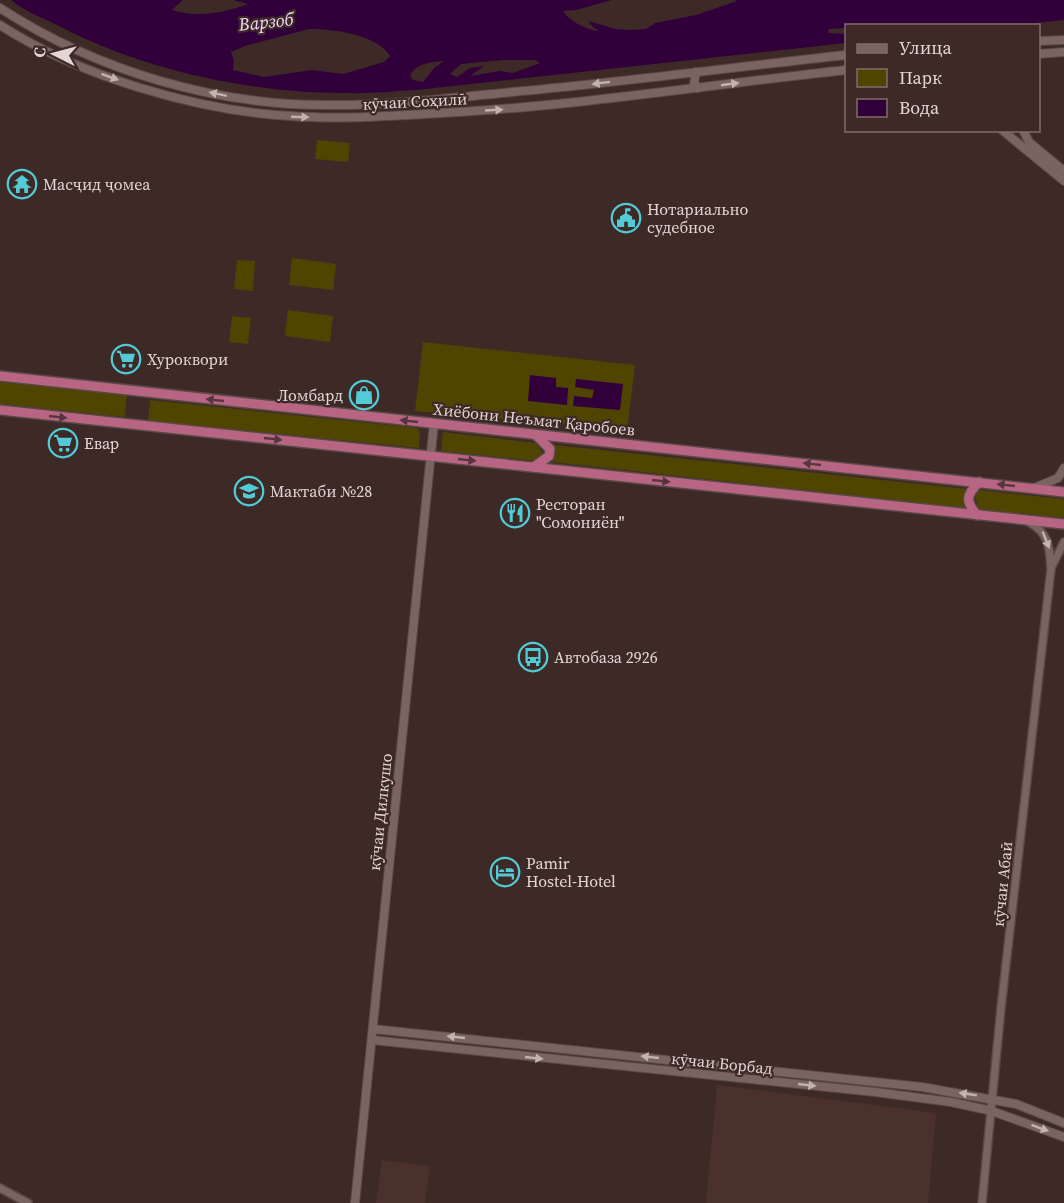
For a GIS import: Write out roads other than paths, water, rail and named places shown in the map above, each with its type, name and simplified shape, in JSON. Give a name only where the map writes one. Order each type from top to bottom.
[{"type":"highway","name":"Хиёбони Неъмат Қаробоев","points":[[0,376],[1064,492]]},
{"type":"highway","points":[[0,410],[1064,524]]},
{"type":"highway","points":[[534,467],[549,456],[550,449],[536,434]]},
{"type":"highway","points":[[977,514],[968,501],[969,495],[979,482]]},
{"type":"main road","name":"кӯчаи Соҳилӣ","points":[[0,8],[48,37],[116,66],[168,84],[237,98],[310,105],[355,105],[549,89],[845,55]]},
{"type":"main road","name":"кӯчаи Соҳилӣ","points":[[0,25],[40,48],[107,76],[165,95],[259,113],[344,118],[516,108],[845,70]]},
{"type":"main road","points":[[1040,41],[1064,40]]},
{"type":"main road","points":[[1040,54],[1064,52]]},
{"type":"main road","points":[[1040,60],[1049,53]]},
{"type":"main road","points":[[696,72],[694,77],[698,88]]},
{"type":"main road","points":[[659,76],[666,88],[661,93]]},
{"type":"main road","points":[[1004,132],[1064,181]]},
{"type":"main road","points":[[1024,132],[1029,142],[1064,171]]},
{"type":"main road","name":"кӯчаи Дилкушо","points":[[355,1203],[434,423]]},
{"type":"main road","points":[[1034,488],[1058,477],[1064,468]]},
{"type":"main road","name":"кӯчаи Борбад","points":[[373,1029],[875,1081],[994,1098],[1064,1123]]},
{"type":"main road","name":"кӯчаи Борбад","points":[[372,1040],[875,1092],[951,1102],[992,1111],[1064,1137]]},
{"type":"street","name":"кӯчаи Абаӣ","points":[[982,1203],[1051,569],[1046,537],[1041,530],[1027,520]]},
{"type":"street","name":"кӯчаи Абаӣ","points":[[1051,569],[1064,542]]},
{"type":"street","points":[[0,1188],[27,1203]]},
{"type":"water","name":"Варзоб","points":[[11,0],[183,0],[172,10],[200,14],[220,12],[248,4],[233,0],[612,0],[576,10],[563,11],[579,24],[599,31],[588,21],[616,29],[646,29],[655,23],[696,15],[737,1],[735,0],[1064,0],[1064,20],[1025,24],[845,24],[845,28],[829,29],[828,33],[845,34],[845,43],[373,93],[274,89],[199,76],[163,67],[92,42],[34,14]],"holes":[[[309,29],[354,34],[375,42],[390,56],[384,62],[343,74],[312,70],[264,77],[233,70],[234,61],[231,52],[245,46]],[[535,60],[540,63],[513,73],[500,71],[470,76],[484,66],[470,68],[457,77],[450,74],[461,64]],[[444,61],[434,68],[423,82],[413,80],[410,75],[421,66]]]},
{"type":"water","points":[[530,375],[556,378],[556,387],[568,388],[567,405],[528,401]]},
{"type":"water","points":[[576,379],[623,384],[620,410],[573,406],[574,396],[592,398],[594,390],[575,387]]},
{"type":"place","name":"Масҷид ҷомеа","points":[[22,184]]},
{"type":"place","name":"Нотариально судебное","points":[[626,218]]},
{"type":"place","name":"Хуроквори","points":[[126,359]]},
{"type":"place","name":"Ломбард","points":[[364,395]]},
{"type":"place","name":"Евар","points":[[63,443]]},
{"type":"place","name":"Мактаби №28","points":[[249,491]]},
{"type":"place","name":"Ресторан \"Сомониён\"","points":[[515,513]]},
{"type":"place","name":"Автобаза 2926","points":[[533,657]]},
{"type":"place","name":"Pamir Hostel-Hotel","points":[[505,872]]}]
